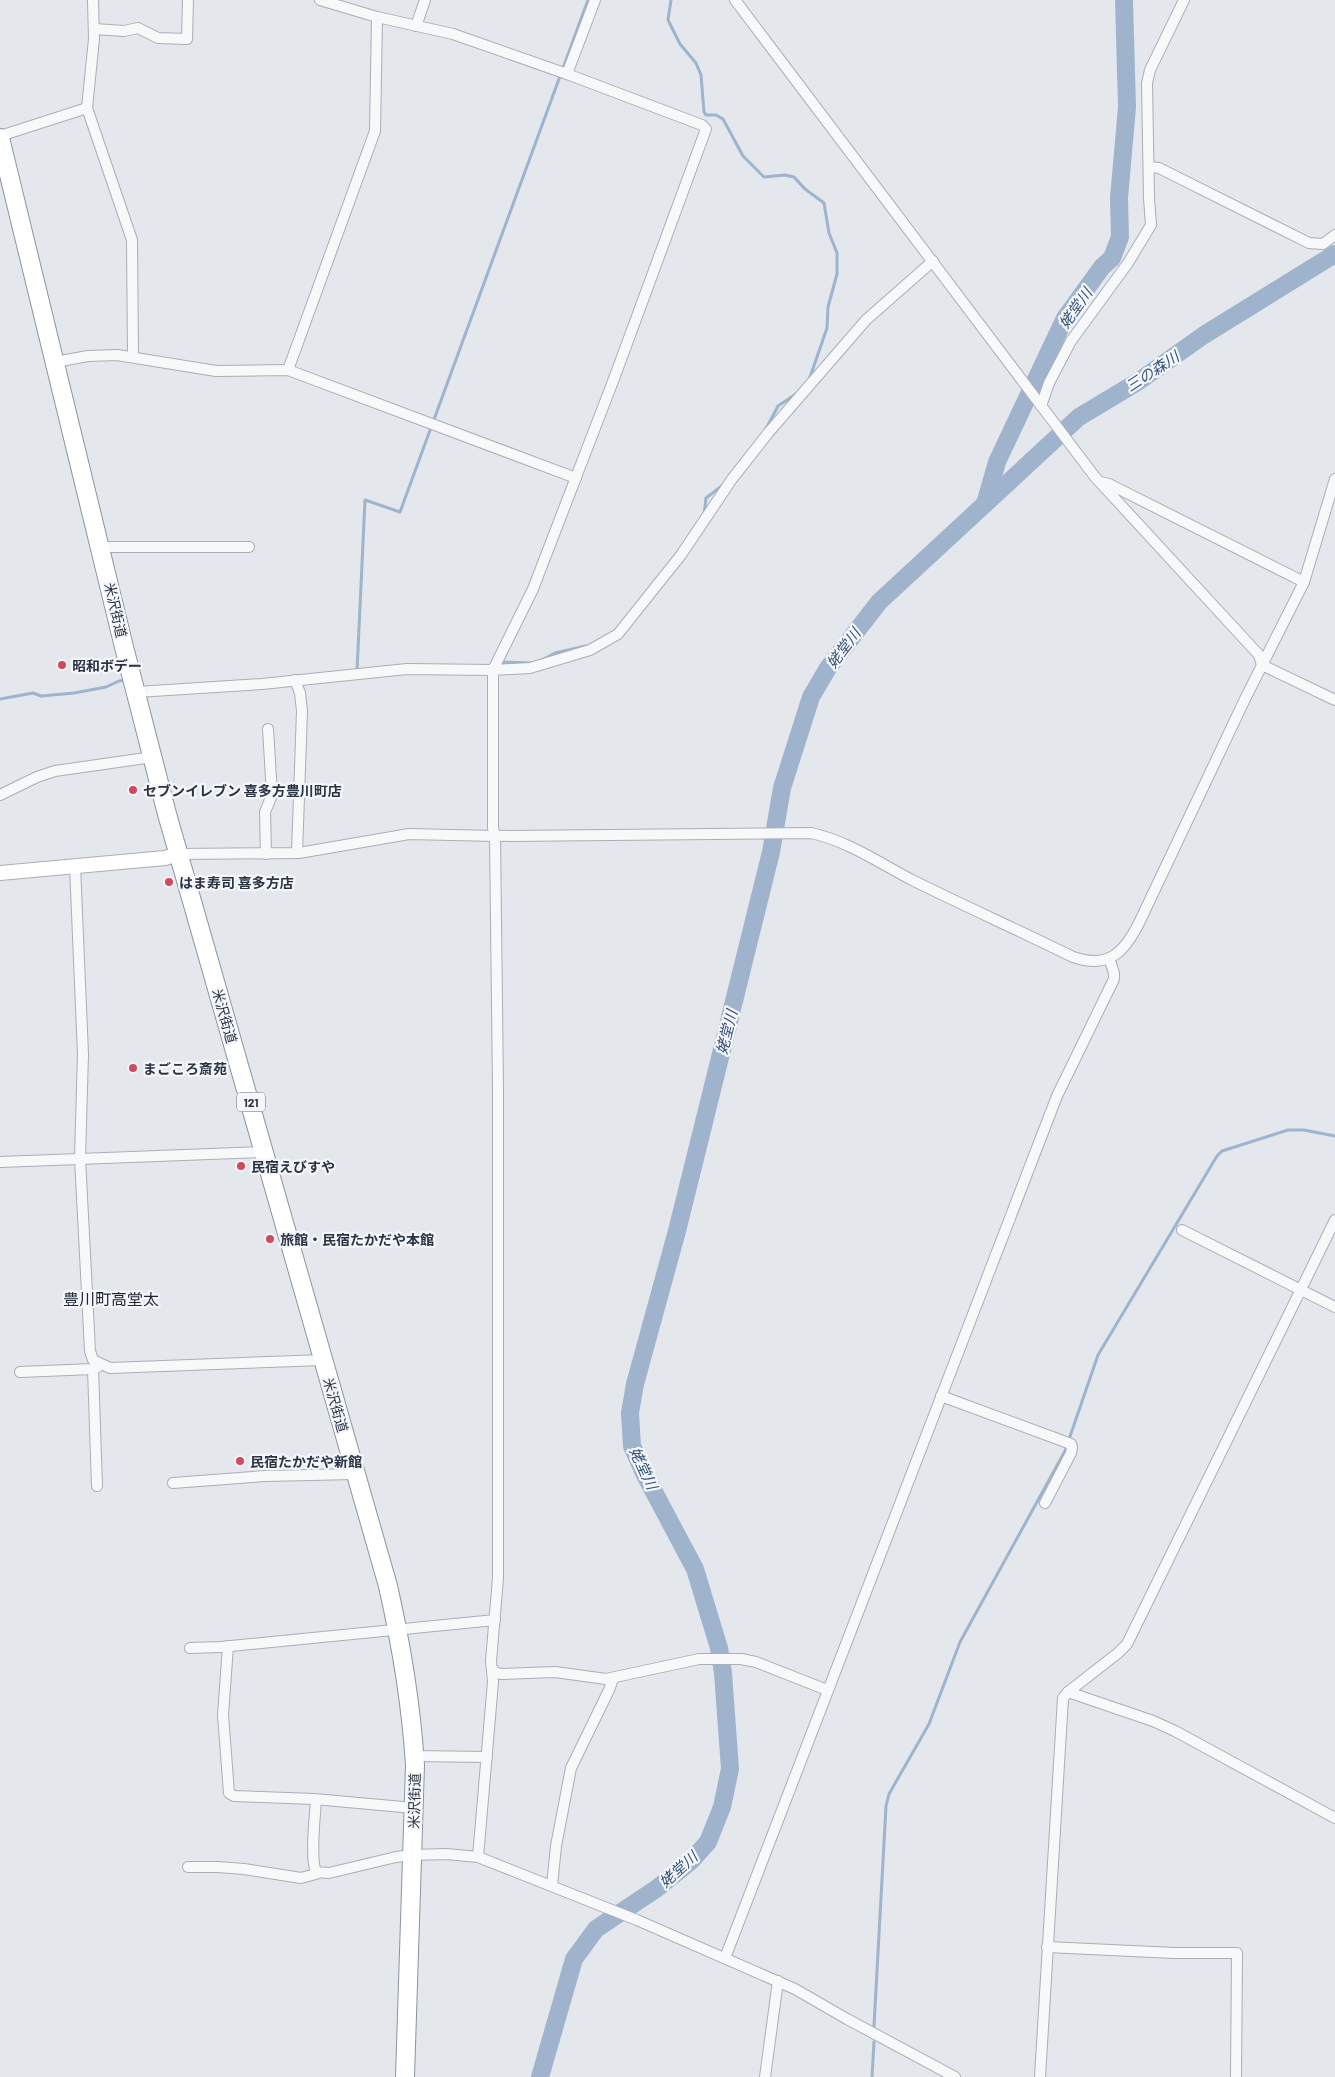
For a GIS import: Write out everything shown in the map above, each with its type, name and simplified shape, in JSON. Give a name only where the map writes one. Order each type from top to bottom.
[{"type":"highway","name":"米沢街道","points":[[0,137],[153,757],[388,1586],[397,1629],[406,1673],[414,1756],[413,1855],[405,2077]]},
{"type":"street","points":[[94,0],[94,29],[87,108],[132,240],[133,355]]},
{"type":"street","points":[[94,29],[124,31],[138,28],[158,38],[187,39],[188,0]]},
{"type":"street","points":[[320,0],[377,17],[453,34],[567,74],[702,125],[706,129],[533,589],[493,670],[498,1267],[498,1578],[492,1669],[493,1682],[478,1857]]},
{"type":"street","points":[[416,26],[425,0]]},
{"type":"street","points":[[567,74],[594,0]]},
{"type":"street","points":[[735,0],[1099,482],[1259,655],[1262,665],[1335,700]]},
{"type":"street","points":[[1039,404],[1071,341],[1128,263],[1151,226],[1148,76],[1184,0]]},
{"type":"street","points":[[288,370],[375,131],[377,17]]},
{"type":"street","points":[[0,137],[87,108]]},
{"type":"street","points":[[1149,167],[1159,168],[1309,243],[1323,244],[1335,235]]},
{"type":"street","points":[[137,692],[407,669],[493,670],[540,666],[590,650],[618,634],[681,555],[732,479],[769,432],[866,320],[933,261]]},
{"type":"street","points":[[56,362],[88,356],[117,355],[216,371],[288,370],[576,478]]},
{"type":"street","points":[[0,873],[165,858],[179,854],[297,853],[403,835],[798,833],[818,835],[840,842],[914,881],[1073,956],[1086,961],[1098,962],[1109,958],[1125,947],[1132,937],[1240,708],[1304,582],[1335,479]]},
{"type":"street","points":[[1099,482],[1109,484],[1304,582]]},
{"type":"street","points":[[101,547],[249,547]]},
{"type":"street","points":[[295,680],[300,694],[302,711],[297,853]]},
{"type":"street","points":[[266,854],[265,812],[272,795],[268,728]]},
{"type":"street","points":[[0,795],[37,777],[55,771],[153,757]]},
{"type":"street","points":[[74,866],[84,1054],[80,1158],[90,1351],[96,1367],[97,1486]]},
{"type":"street","points":[[725,1958],[1057,1096],[1114,979],[1109,958]]},
{"type":"street","points":[[0,1162],[265,1152]]},
{"type":"street","points":[[1040,2077],[1063,1698],[1127,1644],[1335,1220]]},
{"type":"street","points":[[1182,1230],[1335,1307]]},
{"type":"street","points":[[20,1372],[96,1367],[323,1360]]},
{"type":"street","points":[[942,1396],[1071,1444],[1071,1453],[1045,1503]]},
{"type":"street","points":[[173,1483],[265,1476],[355,1474]]},
{"type":"street","points":[[190,1648],[495,1620]]},
{"type":"street","points":[[228,1646],[223,1715],[229,1793],[234,1796],[414,1808]]},
{"type":"street","points":[[492,1669],[496,1673],[502,1674],[555,1672],[606,1679],[705,1659],[741,1659],[766,1666],[827,1690]]},
{"type":"street","points":[[552,1886],[556,1846],[571,1768],[613,1678]]},
{"type":"street","points":[[1068,1692],[1153,1721],[1175,1731],[1335,1818]]},
{"type":"street","points":[[414,1756],[487,1757]]},
{"type":"street","points":[[316,1800],[314,1840],[314,1868],[316,1872]]},
{"type":"street","points":[[188,1867],[244,1869],[301,1878],[316,1874],[316,1872],[329,1873],[396,1857],[446,1854],[478,1857],[637,1920],[802,1992],[847,2019],[955,2077]]},
{"type":"street","points":[[1047,1947],[1174,1953],[1237,1953],[1236,2077]]},
{"type":"street","points":[[764,2077],[778,1981]]},
{"type":"waterway","points":[[357,671],[365,500],[400,512],[588,0]]},
{"type":"waterway","points":[[671,0],[668,20],[680,44],[696,63],[701,75],[704,112],[706,115],[716,115],[723,119],[743,156],[764,177],[785,175],[794,177],[805,189],[824,203],[829,233],[837,253],[837,274],[828,307],[827,328],[809,380]]},
{"type":"waterway","name":"姥堂川","points":[[985,504],[997,462],[1065,318],[1102,267],[1112,258],[1120,237],[1119,198],[1127,107],[1124,0]]},
{"type":"waterway","name":"姥堂川","points":[[540,2077],[574,1959],[596,1929],[656,1889],[691,1861],[708,1842],[722,1807],[730,1769],[723,1673],[719,1648],[695,1569],[645,1475],[632,1446],[630,1413],[635,1384],[677,1231],[771,852],[782,788],[811,697],[828,668],[879,602],[1079,417],[1139,381],[1204,335],[1335,254]]},
{"type":"waterway","points":[[766,429],[778,406],[799,392]]},
{"type":"waterway","points":[[704,515],[706,498],[723,485]]},
{"type":"waterway","points":[[540,661],[555,653],[586,646]]},
{"type":"waterway","points":[[501,662],[531,663]]},
{"type":"waterway","points":[[0,699],[33,693],[41,696],[74,693],[106,687],[126,680]]},
{"type":"waterway","points":[[874,2026],[886,1806],[889,1794],[929,1724],[960,1642],[1065,1451],[1098,1355],[1217,1156],[1222,1151],[1288,1130],[1304,1130],[1335,1136]]},
{"type":"waterway","points":[[872,2077],[874,2042]]},
{"type":"place","name":"昭和ボデー","points":[[62,665]]},
{"type":"place","name":"セブンイレブン 喜多方豊川町店","points":[[133,790]]},
{"type":"place","name":"はま寿司 喜多方店","points":[[169,882]]},
{"type":"place","name":"まごころ斎苑","points":[[133,1068]]},
{"type":"place","name":"民宿えびすや","points":[[241,1166]]},
{"type":"place","name":"旅館・民宿たかだや本館","points":[[270,1239]]},
{"type":"place","name":"民宿たかだや新館","points":[[240,1461]]},
{"type":"district","name":"豊川町高堂太","points":[[111,1298]]},
{"type":"water label","name":"三の森川","points":[[1152,371]]}]
